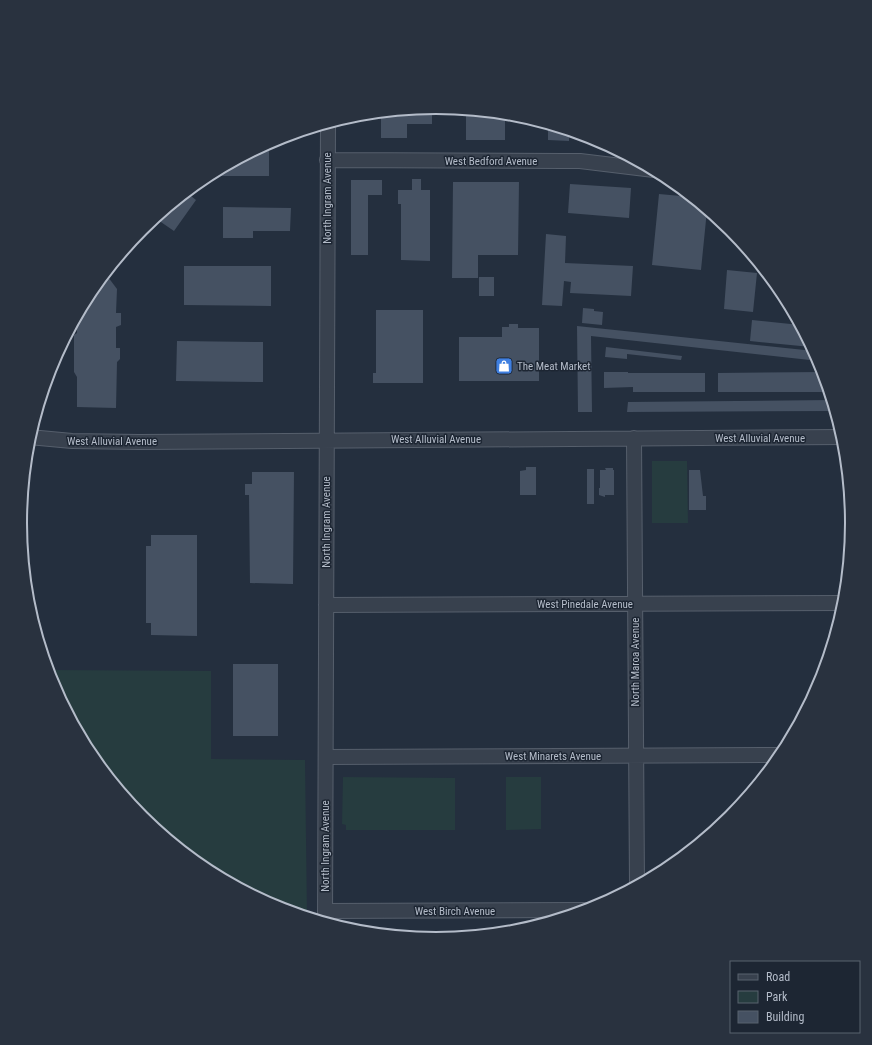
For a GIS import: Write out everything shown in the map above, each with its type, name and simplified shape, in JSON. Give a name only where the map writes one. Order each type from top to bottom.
[{"type":"street","name":"North Ingram Avenue","points":[[325,916],[328,128]]},
{"type":"street","name":"West Bedford Avenue","points":[[327,160],[572,161],[641,169]]},
{"type":"street","name":"West Alluvial Avenue","points":[[36,438],[72,441],[326,441],[836,437]]},
{"type":"street","name":"North Maroa Avenue","points":[[634,438],[637,879]]},
{"type":"street","name":"West Pinedale Avenue","points":[[326,605],[837,603]]},
{"type":"street","name":"West Minarets Avenue","points":[[326,757],[772,755]]},
{"type":"street","name":"West Birch Avenue","points":[[325,916],[566,910]]},
{"type":"green space","points":[[652,461],[687,461],[688,523],[652,523]]},
{"type":"green space","points":[[55,670],[211,671],[211,759],[305,760],[307,911],[279,900],[231,877],[187,847],[147,812],[128,792],[96,750],[69,703]]},
{"type":"green space","points":[[343,777],[455,778],[455,830],[346,830],[346,825],[342,824]]},
{"type":"green space","points":[[506,777],[541,777],[541,829],[506,830]]},
{"type":"building","points":[[409,114],[432,114],[432,124],[407,124],[407,138],[381,138],[381,117]]},
{"type":"building","points":[[466,114],[505,119],[505,140],[466,140]]},
{"type":"building","points":[[548,129],[569,136],[569,141],[548,140]]},
{"type":"building","points":[[269,150],[269,176],[219,176]]},
{"type":"building","points":[[412,179],[421,179],[421,190],[430,190],[430,261],[401,260],[401,204],[398,204],[398,190],[412,190]]},
{"type":"building","points":[[351,180],[382,180],[382,195],[368,195],[368,255],[351,255]]},
{"type":"building","points":[[453,182],[519,182],[518,255],[478,255],[478,278],[452,278]]},
{"type":"building","points":[[570,184],[631,188],[629,218],[568,213]]},
{"type":"building","points":[[659,194],[682,196],[706,215],[701,270],[652,265]]},
{"type":"building","points":[[190,196],[196,200],[174,231],[160,221]]},
{"type":"building","points":[[223,207],[291,208],[290,231],[253,231],[253,238],[223,238]]},
{"type":"building","points":[[546,234],[566,236],[565,263],[633,266],[631,296],[570,293],[571,282],[564,281],[562,306],[542,305]]},
{"type":"building","points":[[184,266],[271,266],[271,306],[184,305]]},
{"type":"building","points":[[727,270],[757,273],[753,312],[724,309]]},
{"type":"building","points":[[479,277],[494,277],[494,296],[479,296]]},
{"type":"building","points":[[109,278],[117,289],[116,313],[121,313],[121,325],[116,327],[116,348],[120,348],[120,359],[117,362],[116,408],[77,407],[77,377],[74,372],[74,335],[77,333],[77,327],[82,318],[96,295]]},
{"type":"building","points":[[583,308],[603,312],[602,325],[582,323]]},
{"type":"building","points":[[376,310],[423,310],[423,383],[373,383],[373,373],[376,373]]},
{"type":"building","points":[[752,320],[793,324],[805,346],[750,341]]},
{"type":"building","points":[[509,324],[518,324],[518,328],[539,328],[539,381],[459,381],[459,337],[502,337],[502,327],[509,327]]},
{"type":"building","points":[[577,326],[807,350],[811,360],[591,336],[592,412],[578,412]]},
{"type":"building","points":[[177,341],[263,342],[263,382],[176,381]]},
{"type":"building","points":[[606,347],[682,356],[681,360],[627,354],[627,359],[605,357]]},
{"type":"building","points":[[604,372],[705,373],[705,392],[633,392],[633,387],[604,388]]},
{"type":"building","points":[[816,372],[823,392],[718,392],[718,373]]},
{"type":"building","points":[[826,400],[829,411],[627,412],[628,402]]},
{"type":"building","points":[[526,467],[536,467],[536,495],[520,495],[520,471],[526,470]]},
{"type":"building","points":[[605,468],[613,468],[614,470],[614,495],[605,495],[605,497],[599,495],[599,488],[600,470],[606,470]]},
{"type":"building","points":[[587,469],[594,469],[594,504],[587,504]]},
{"type":"building","points":[[689,470],[700,470],[703,496],[706,496],[706,510],[689,510]]},
{"type":"building","points":[[252,472],[294,472],[293,584],[250,583],[249,495],[245,495],[245,484],[252,484]]},
{"type":"building","points":[[151,535],[197,535],[197,636],[151,635],[151,623],[146,623],[146,546],[151,546]]},
{"type":"building","points":[[233,664],[278,664],[278,736],[233,736]]},
{"type":"place","name":"The Meat Market","points":[[504,366]]}]
